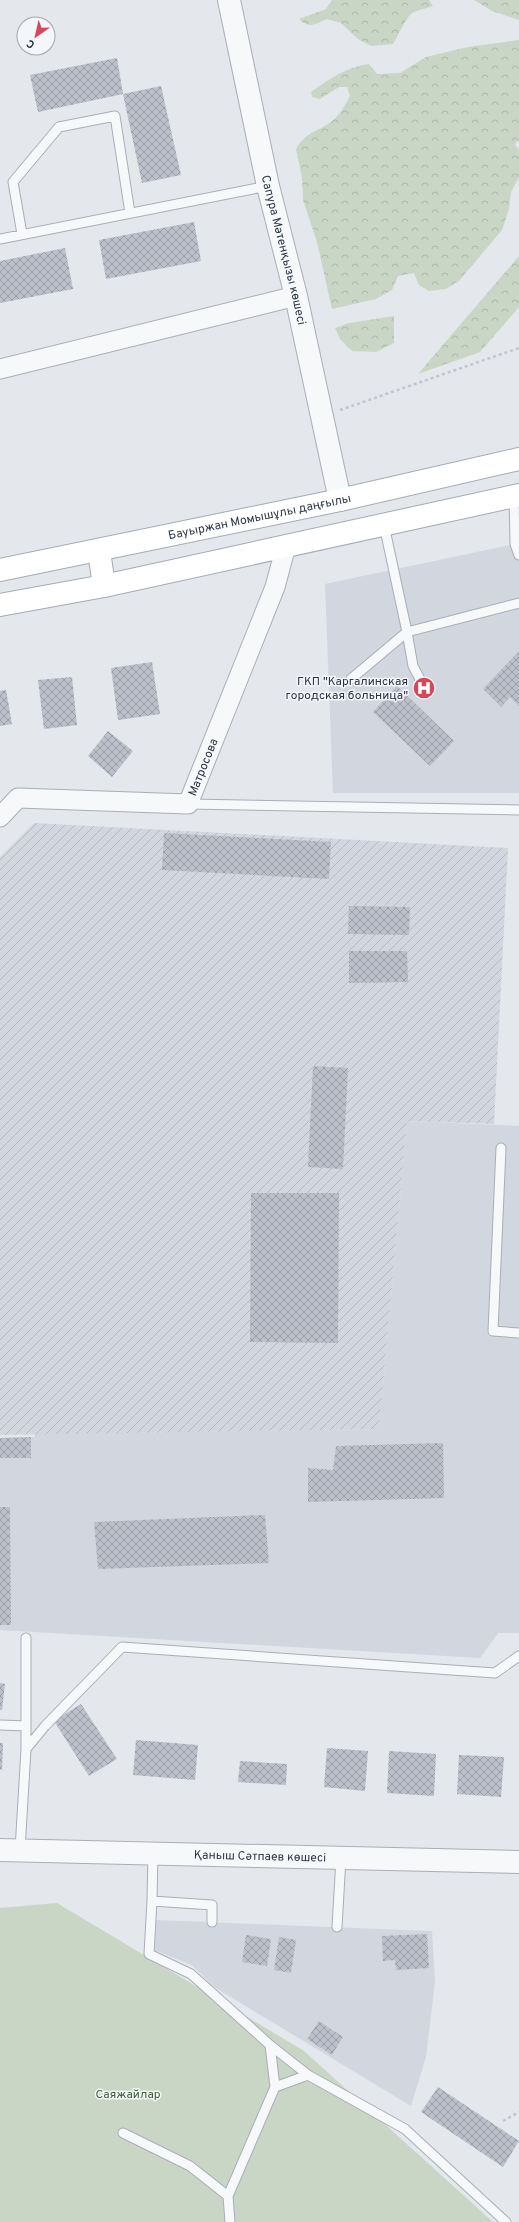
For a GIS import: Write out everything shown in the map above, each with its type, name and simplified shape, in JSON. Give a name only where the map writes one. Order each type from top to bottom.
[{"type":"main road","name":"Бауыржан Момышұлы даңғылы","points":[[0,570],[340,500],[519,459]]},
{"type":"main road","points":[[0,605],[104,586],[517,495]]},
{"type":"main road","points":[[340,500],[347,533]]},
{"type":"main road","points":[[99,550],[104,586]]},
{"type":"street","name":"Сапура Мәтенқызы көшесі","points":[[229,0],[268,186],[296,296],[340,500]]},
{"type":"street","points":[[0,369],[296,296]]},
{"type":"street","name":"Матросова","points":[[0,817],[18,798],[188,804],[275,587],[286,546]]},
{"type":"street","name":"Қаныш Сәтпаев көшесі","points":[[10,1850],[519,1862]]},
{"type":"lane","points":[[22,234],[13,182],[59,127],[115,116],[130,213]]},
{"type":"lane","points":[[0,239],[268,186]]},
{"type":"lane","points":[[517,495],[515,544],[519,555]]},
{"type":"lane","points":[[384,525],[407,632],[412,666],[422,683]]},
{"type":"lane","points":[[351,679],[407,632],[519,603]]},
{"type":"lane","points":[[188,804],[519,810]]},
{"type":"lane","points":[[501,1148],[493,1331],[519,1333]]},
{"type":"lane","points":[[10,1850],[26,1749],[26,1638]]},
{"type":"lane","points":[[26,1749],[45,1726],[122,1647],[495,1673],[519,1656]]},
{"type":"lane","points":[[0,1725],[26,1726]]},
{"type":"lane","points":[[153,1854],[149,1954],[191,1974],[270,2045],[308,2075],[405,2129],[506,2222]]},
{"type":"lane","points":[[337,1927],[341,1858]]},
{"type":"lane","points":[[152,1901],[212,1905],[212,1922]]},
{"type":"lane","points":[[230,2222],[228,2196],[275,2087],[270,2045]]},
{"type":"lane","points":[[275,2087],[308,2075]]},
{"type":"lane","points":[[123,2133],[190,2166],[228,2196]]},
{"type":"path","points":[[322,416],[519,348]]},
{"type":"path","points":[[503,2121],[519,2112]]},
{"type":"shaded area","name":"ГКП \"Каргалинская городская больница\"","points":[[519,543],[519,793],[333,793],[325,584]]},
{"type":"shaded area","points":[[34,823],[508,848],[494,1124],[407,1121],[379,1429],[0,1435],[0,857]]},
{"type":"shaded area","points":[[407,1121],[519,1126],[519,1633],[498,1633],[480,1658],[0,1630],[0,1438],[35,1437],[35,1434],[379,1429]]},
{"type":"shaded area","points":[[156,1920],[432,1931],[435,1982],[426,2057],[411,2106],[214,1987],[192,1965],[154,1950]]},
{"type":"green space","points":[[332,0],[429,0],[433,6],[411,14],[393,44],[371,46],[358,39],[341,23],[327,19],[313,25],[309,25],[299,19],[326,9]]},
{"type":"green space","points":[[474,0],[519,0],[519,20],[492,11]]},
{"type":"green space","points":[[519,40],[519,140],[515,144],[519,150],[519,177],[511,192],[509,209],[502,230],[459,281],[446,289],[429,291],[419,285],[414,273],[398,276],[392,290],[376,299],[332,309],[317,242],[303,200],[302,178],[296,149],[303,139],[335,118],[350,96],[347,87],[339,87],[320,99],[312,97],[311,92],[338,74],[369,64],[377,74],[400,73],[426,57],[468,47]]},
{"type":"green space","points":[[519,256],[519,307],[480,352],[418,374]]},
{"type":"green space","points":[[394,316],[394,343],[376,352],[352,351],[340,339],[335,328],[349,323]]},
{"type":"green space","name":"Саяжайлар","points":[[57,1903],[304,2051],[493,2222],[0,2222],[0,1908]]},
{"type":"building","points":[[117,58],[123,94],[38,112],[30,75]]},
{"type":"building","points":[[161,86],[181,175],[142,183],[123,94]]},
{"type":"building","points":[[194,222],[201,261],[106,279],[99,240]]},
{"type":"building","points":[[65,248],[73,289],[0,303],[0,261]]},
{"type":"building","points":[[519,651],[519,706],[510,697],[501,707],[483,689]]},
{"type":"building","points":[[152,662],[160,714],[118,720],[111,668]]},
{"type":"building","points":[[72,677],[77,725],[44,729],[38,680]]},
{"type":"building","points":[[397,686],[454,741],[430,766],[373,712]]},
{"type":"building","points":[[6,690],[12,724],[0,726],[0,691]]},
{"type":"building","points":[[108,731],[133,751],[112,777],[88,756]]},
{"type":"building","points":[[164,833],[331,842],[329,879],[162,870]]},
{"type":"building","points":[[349,906],[410,907],[409,935],[348,934]]},
{"type":"building","points":[[349,951],[407,951],[408,982],[349,983]]},
{"type":"building","points":[[313,1066],[348,1068],[343,1169],[308,1167]]},
{"type":"building","points":[[251,1193],[339,1193],[338,1343],[250,1342]]},
{"type":"building","points":[[31,1437],[31,1458],[0,1458],[0,1438]]},
{"type":"building","points":[[443,1443],[444,1498],[308,1502],[308,1468],[333,1470],[336,1446]]},
{"type":"building","points":[[0,1507],[10,1507],[11,1625],[0,1625]]},
{"type":"building","points":[[265,1515],[269,1563],[98,1569],[94,1522]]},
{"type":"building","points":[[0,1683],[5,1684],[2,1710],[0,1710]]},
{"type":"building","points":[[81,1704],[117,1759],[89,1776],[54,1721]]},
{"type":"building","points":[[136,1740],[198,1745],[195,1780],[133,1775]]},
{"type":"building","points":[[0,1743],[3,1743],[2,1770],[0,1769]]},
{"type":"building","points":[[327,1748],[368,1751],[365,1791],[324,1787]]},
{"type":"building","points":[[389,1751],[436,1754],[434,1796],[387,1793]]},
{"type":"building","points":[[459,1755],[504,1757],[501,1797],[457,1794]]},
{"type":"building","points":[[240,1761],[287,1764],[286,1785],[238,1782]]},
{"type":"building","points":[[427,1934],[429,1968],[396,1970],[395,1960],[383,1961],[382,1936]]},
{"type":"building","points":[[246,1935],[271,1939],[267,1966],[242,1962]]},
{"type":"building","points":[[279,1937],[296,1940],[291,1973],[274,1970]]},
{"type":"building","points":[[319,2021],[343,2037],[332,2055],[307,2039]]},
{"type":"building","points":[[438,2087],[519,2141],[503,2167],[421,2112]]},
{"type":"place","name":"ГКП \"Каргалинская городская больница\"","points":[[424,688]]}]
